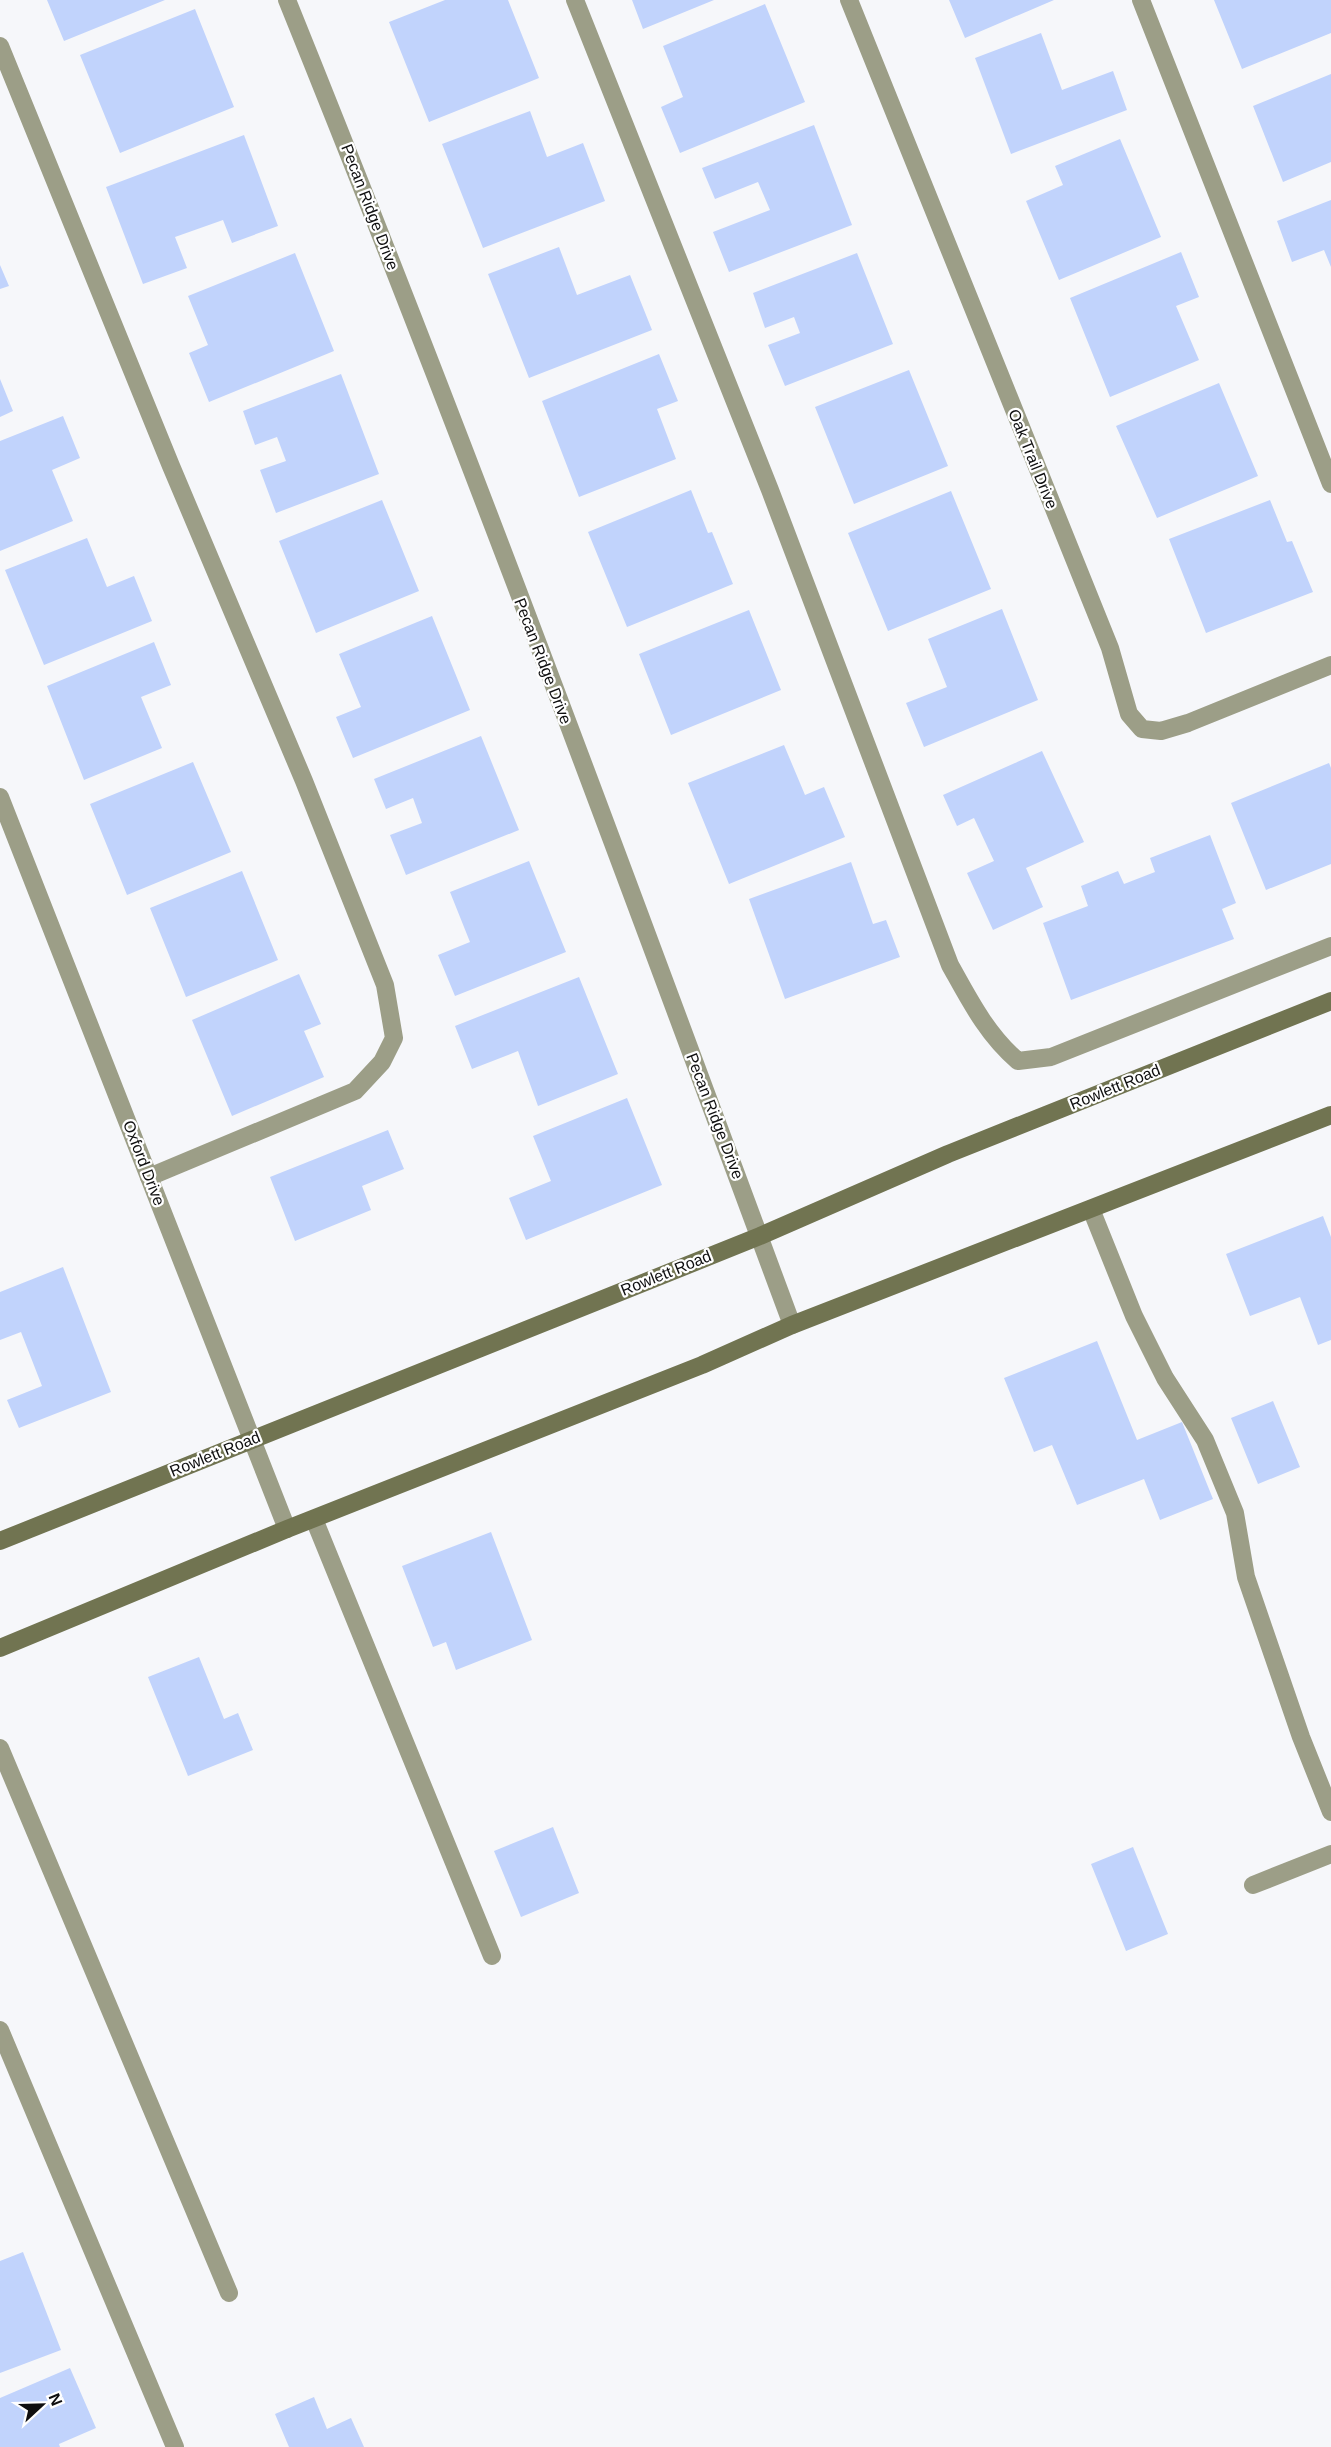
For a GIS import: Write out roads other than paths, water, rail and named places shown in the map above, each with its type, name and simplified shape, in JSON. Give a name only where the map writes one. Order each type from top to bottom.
[{"type":"main road","name":"Rowlett Road","points":[[0,1541],[760,1236],[948,1154],[1331,1001]]},
{"type":"main road","points":[[0,1648],[287,1529],[636,1392],[792,1325],[1331,1115]]},
{"type":"street","name":"Pecan Ridge Drive","points":[[287,0],[364,192],[792,1325]]},
{"type":"street","points":[[575,0],[766,480],[950,964],[976,1012],[1005,1050],[1018,1061],[1051,1057],[1331,946]]},
{"type":"street","name":"Oak Trail Drive","points":[[849,0],[1110,648],[1129,714],[1142,729],[1161,731],[1188,723],[1331,665]]},
{"type":"street","points":[[1141,0],[1331,484]]},
{"type":"street","points":[[0,46],[171,466],[304,781],[385,985],[394,1038],[382,1062],[355,1091],[149,1177]]},
{"type":"street","name":"Oxford Drive","points":[[0,797],[287,1529]]},
{"type":"street","points":[[1091,1209],[1134,1316],[1166,1378],[1205,1440],[1235,1513],[1246,1577],[1301,1737],[1331,1812]]},
{"type":"street","points":[[314,1519],[492,1956]]},
{"type":"street","points":[[0,1748],[229,2293]]},
{"type":"street","points":[[1253,1885],[1331,1854]]},
{"type":"street","points":[[0,2030],[176,2447]]}]
